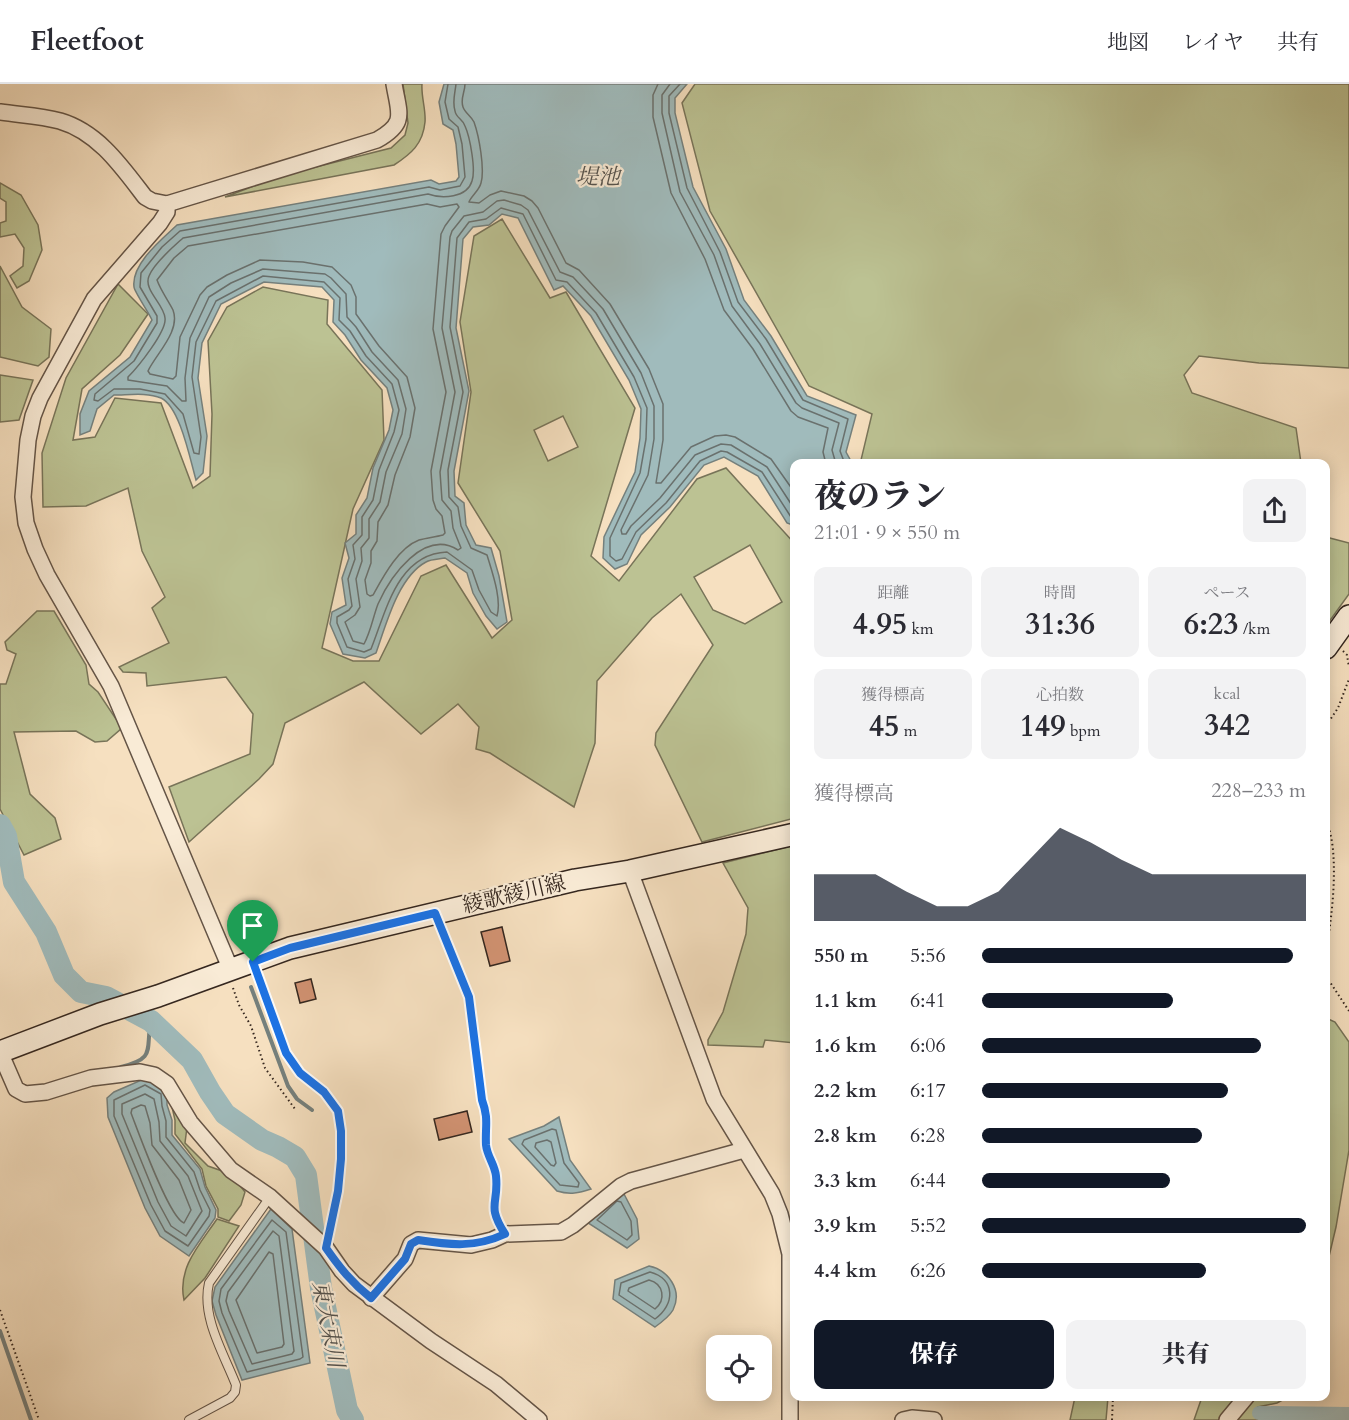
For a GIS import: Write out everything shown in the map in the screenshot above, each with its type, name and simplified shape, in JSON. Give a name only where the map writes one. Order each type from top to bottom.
[{"type":"main road","points":[[1330,642],[1349,616]]},
{"type":"main road","name":"綾歌綾川線","points":[[0,1052],[100,1014],[158,996],[290,948],[575,880],[630,871],[790,835]]},
{"type":"street","points":[[0,112],[58,120],[71,125],[103,146],[145,196],[152,201],[167,204],[377,140],[395,128],[399,121],[394,84]]},
{"type":"street","points":[[167,204],[167,212],[160,223],[94,299],[40,398],[28,440],[23,497],[26,523],[35,549],[47,575],[111,686],[229,970]]},
{"type":"street","points":[[630,871],[714,1099],[772,1194],[780,1214],[790,1254],[790,1420]]},
{"type":"street","points":[[0,1052],[16,1089],[26,1094],[46,1092],[91,1078],[140,1072],[154,1075],[167,1084],[190,1122],[231,1170],[270,1197],[324,1246],[348,1278],[371,1298],[431,1341],[496,1384],[539,1420]]},
{"type":"street","points":[[371,1298],[405,1259],[411,1244],[418,1240],[471,1245],[505,1234],[561,1232],[621,1186],[631,1181],[744,1150]]},
{"type":"street","points":[[1227,1420],[1243,1401]]},
{"type":"street","points":[[903,1420],[912,1418],[934,1420]]},
{"type":"lane","points":[[189,1420],[230,1398],[235,1392],[236,1385],[212,1323],[207,1304],[207,1293],[209,1283],[270,1197]]},
{"type":"path","points":[[1330,720],[1338,708],[1349,679]]},
{"type":"path","points":[[1330,834],[1333,850],[1333,907],[1330,927]]},
{"type":"path","points":[[435,913],[469,997],[482,1100],[487,1114],[486,1147],[496,1178],[493,1210],[505,1234]]},
{"type":"path","points":[[253,962],[286,1053],[300,1073],[324,1092],[338,1111],[341,1131],[338,1191],[324,1246]]},
{"type":"path","points":[[229,970],[239,1005],[255,1035],[265,1068],[295,1109]]},
{"type":"path","points":[[1330,982],[1349,1011]]},
{"type":"path","points":[[0,1310],[39,1420]]},
{"type":"path","points":[[1112,1420],[1113,1401]]},
{"type":"green space","points":[[403,84],[422,84],[425,122],[422,136],[415,148],[394,165],[225,197],[280,176],[391,148],[405,135],[408,123]]},
{"type":"green space","points":[[695,84],[1349,84],[1349,368],[1259,363],[1199,356],[1184,375],[1192,393],[1296,428],[1300,459],[861,459],[872,414],[809,386],[710,211],[682,103]]},
{"type":"green space","points":[[0,183],[21,195],[38,225],[42,250],[29,281],[17,288],[10,276],[23,266],[24,248],[15,234],[0,237],[0,223],[6,221],[6,202],[0,198]]},
{"type":"green space","points":[[502,219],[550,298],[566,292],[635,408],[591,556],[619,581],[697,479],[726,468],[790,538],[790,819],[702,842],[655,745],[656,733],[713,645],[681,594],[652,618],[597,681],[595,743],[574,807],[490,753],[476,749],[479,727],[458,704],[421,734],[364,682],[285,723],[273,764],[189,842],[169,787],[250,754],[253,714],[226,677],[147,686],[146,673],[123,672],[119,667],[169,643],[152,608],[165,597],[142,551],[128,488],[86,506],[43,507],[42,453],[66,378],[118,284],[148,314],[120,355],[82,389],[73,440],[95,437],[115,398],[161,403],[193,488],[210,476],[212,414],[208,341],[227,307],[263,287],[328,300],[327,324],[382,390],[384,440],[353,509],[322,648],[353,661],[379,661],[421,576],[446,565],[492,638],[512,620],[500,551],[458,483],[471,392],[460,322],[474,236]],"holes":[[[563,416],[578,447],[548,461],[534,430]],[[750,545],[782,602],[745,624],[713,610],[694,577]]]},
{"type":"green space","points":[[0,266],[22,307],[51,329],[49,357],[38,366],[0,357]]},
{"type":"green space","points":[[0,375],[33,380],[19,420],[0,422]]},
{"type":"green space","points":[[1330,538],[1349,543],[1349,594],[1330,620]]},
{"type":"green space","points":[[37,611],[54,611],[86,665],[89,684],[98,692],[122,728],[107,741],[95,742],[76,731],[14,732],[30,794],[55,818],[61,839],[24,855],[0,809],[0,684],[6,684],[16,654],[7,650],[5,642]]},
{"type":"green space","points":[[790,846],[790,1042],[765,1040],[763,1047],[708,1045],[708,1040],[723,1012],[746,934],[748,908],[723,863]]},
{"type":"green space","points":[[1330,1020],[1335,1022],[1349,1042],[1349,1150],[1330,1252]]},
{"type":"green space","points":[[172,1107],[176,1107],[187,1127],[185,1143],[208,1166],[234,1178],[245,1192],[241,1205],[229,1221],[218,1217],[218,1209],[206,1186],[202,1169],[175,1134]]},
{"type":"green space","points":[[217,1219],[239,1226],[205,1278],[184,1300],[184,1277],[187,1267],[197,1247]]},
{"type":"green space","points":[[1074,1401],[1108,1401],[1106,1420],[1070,1420]]},
{"type":"green space","points":[[1201,1401],[1281,1401],[1258,1407],[1255,1417],[1258,1420],[1194,1420]]},
{"type":"water","name":"堤池","points":[[444,84],[687,84],[675,98],[675,113],[693,187],[726,249],[744,300],[771,336],[807,396],[856,415],[846,452],[850,459],[790,459],[790,524],[787,523],[758,476],[724,457],[704,465],[670,507],[641,535],[627,564],[615,569],[603,558],[604,537],[635,472],[640,438],[641,409],[629,380],[591,316],[563,286],[554,290],[518,218],[502,214],[489,225],[473,227],[463,239],[456,328],[469,391],[454,471],[455,496],[464,503],[466,525],[476,545],[491,548],[499,576],[507,622],[497,629],[486,616],[473,593],[467,573],[445,558],[430,560],[416,569],[408,579],[394,603],[376,653],[365,658],[343,654],[330,624],[332,612],[346,605],[342,578],[349,558],[345,543],[356,534],[356,515],[367,498],[373,468],[389,430],[393,410],[387,388],[361,360],[345,335],[333,322],[334,300],[322,287],[264,282],[221,304],[202,343],[198,378],[207,436],[203,473],[196,480],[179,422],[168,403],[161,398],[144,394],[114,395],[97,409],[90,431],[80,435],[80,414],[89,391],[130,357],[152,320],[134,287],[134,278],[142,261],[177,225],[431,180],[439,184],[456,181],[459,177],[453,130],[443,124],[439,102]]},
{"type":"water","points":[[146,1078],[167,1090],[172,1135],[200,1169],[205,1187],[216,1210],[215,1218],[189,1256],[160,1236],[145,1208],[108,1117],[107,1098],[114,1092]]},
{"type":"water","points":[[559,1117],[570,1160],[591,1189],[574,1193],[557,1191],[509,1139],[544,1126]]},
{"type":"water","points":[[624,1194],[637,1219],[639,1239],[627,1248],[585,1221],[616,1195]]},
{"type":"water","points":[[271,1209],[292,1229],[310,1363],[242,1380],[212,1301],[215,1287]]},
{"type":"water","points":[[649,1266],[668,1276],[676,1295],[673,1310],[655,1327],[613,1299],[615,1280]]},
{"type":"building","points":[[502,927],[510,961],[490,966],[481,932]]},
{"type":"building","points":[[311,979],[316,999],[300,1003],[295,983]]},
{"type":"building","points":[[467,1111],[472,1132],[439,1140],[434,1119]]},
{"type":"waterway","name":"東大束川","points":[[0,825],[6,836],[14,882],[46,932],[64,975],[81,992],[106,997],[151,1021],[192,1060],[225,1114],[262,1140],[295,1157],[306,1175],[321,1288],[347,1410],[353,1420]]},
{"type":"waterway","points":[[251,987],[288,1086],[297,1099],[312,1110]]},
{"type":"waterway","points":[[121,1067],[132,1064],[145,1056],[151,1021]]},
{"type":"waterway","points":[[0,1331],[31,1420]]},
{"type":"waterway","points":[[1259,1413],[1349,1414]]},
{"type":"route","points":[[435,913],[469,997],[482,1100],[488,1120],[486,1147],[496,1178],[493,1210],[505,1234],[471,1245],[418,1240],[411,1244],[405,1259],[371,1298],[354,1284],[326,1248],[338,1191],[341,1159],[338,1111],[324,1092],[300,1073],[286,1053],[253,962],[290,948],[435,913]]}]
